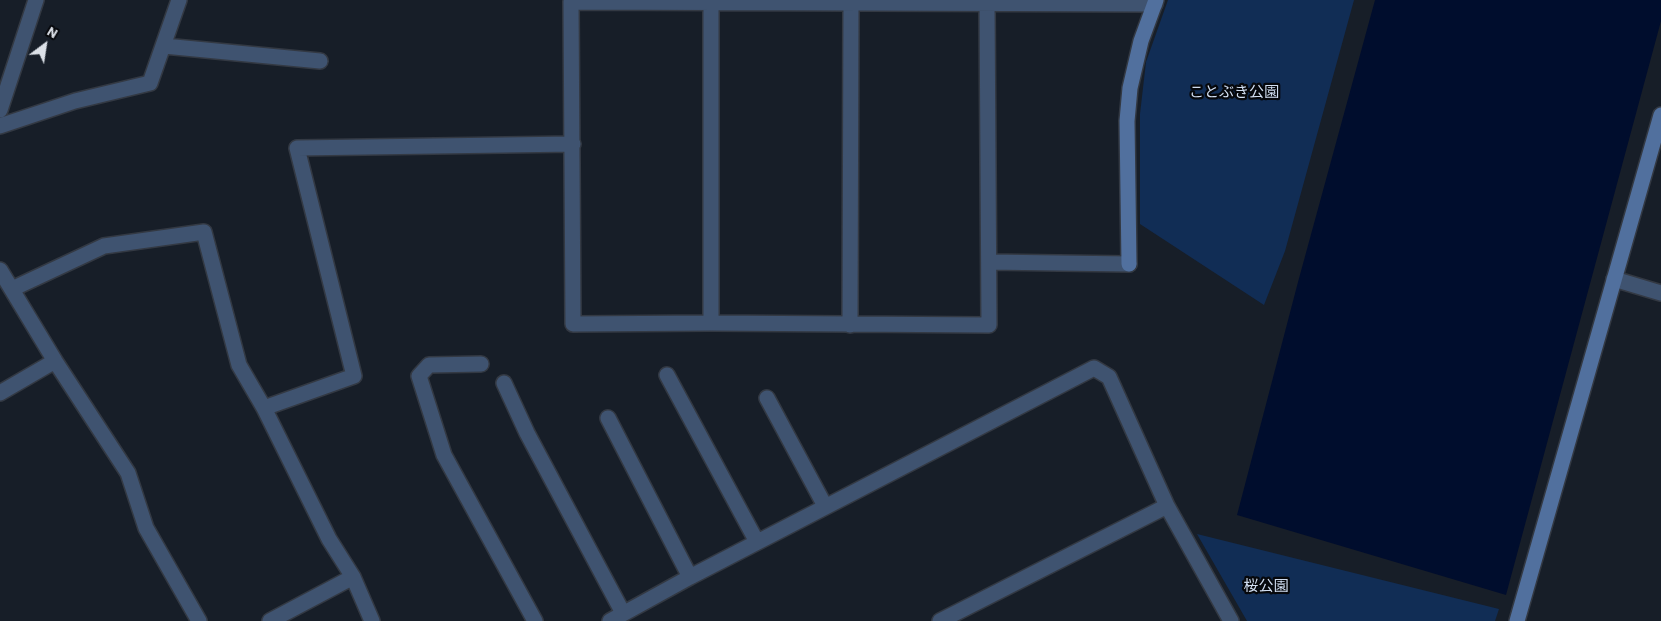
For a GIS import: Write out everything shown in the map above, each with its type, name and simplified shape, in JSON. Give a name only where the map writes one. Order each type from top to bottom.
[{"type":"street","points":[[0,110],[36,0]]},
{"type":"street","points":[[0,126],[75,101],[150,83],[179,0]]},
{"type":"street","points":[[987,2],[989,325],[573,324],[571,2],[851,3],[987,2],[1156,2],[1141,41],[1130,88],[1128,122],[1128,264],[989,262]]},
{"type":"street","points":[[711,2],[711,323]]},
{"type":"street","points":[[850,325],[851,3]]},
{"type":"street","points":[[164,46],[320,61]]},
{"type":"street","points":[[1517,621],[1660,124]]},
{"type":"street","points":[[264,408],[354,376],[297,148],[572,144]]},
{"type":"street","points":[[12,289],[104,246],[204,232],[238,364],[264,408],[329,539],[353,577],[372,621]]},
{"type":"street","points":[[0,270],[55,361],[128,473],[146,528],[199,621]]},
{"type":"street","points":[[1614,280],[1661,293]]},
{"type":"street","points":[[0,393],[55,361]]},
{"type":"street","points":[[481,364],[429,365],[419,376],[444,456],[535,621]]},
{"type":"street","points":[[610,621],[825,506],[1094,368],[1109,377],[1167,506],[1230,621]]},
{"type":"street","points":[[667,376],[757,542]]},
{"type":"street","points":[[504,383],[527,433],[624,613]]},
{"type":"street","points":[[766,398],[825,506]]},
{"type":"street","points":[[608,418],[690,577]]},
{"type":"street","points":[[940,621],[1167,506]]},
{"type":"street","points":[[270,621],[353,577]]},
{"type":"green space","name":"ことぶき公園","points":[[1168,0],[1354,0],[1285,251],[1264,305],[1140,224],[1140,114],[1146,62]]},
{"type":"green space","name":"桜公園","points":[[1197,534],[1499,609],[1495,621],[1247,621]]},
{"type":"shaded area","points":[[1375,0],[1661,0],[1661,21],[1506,595],[1237,515]]}]
